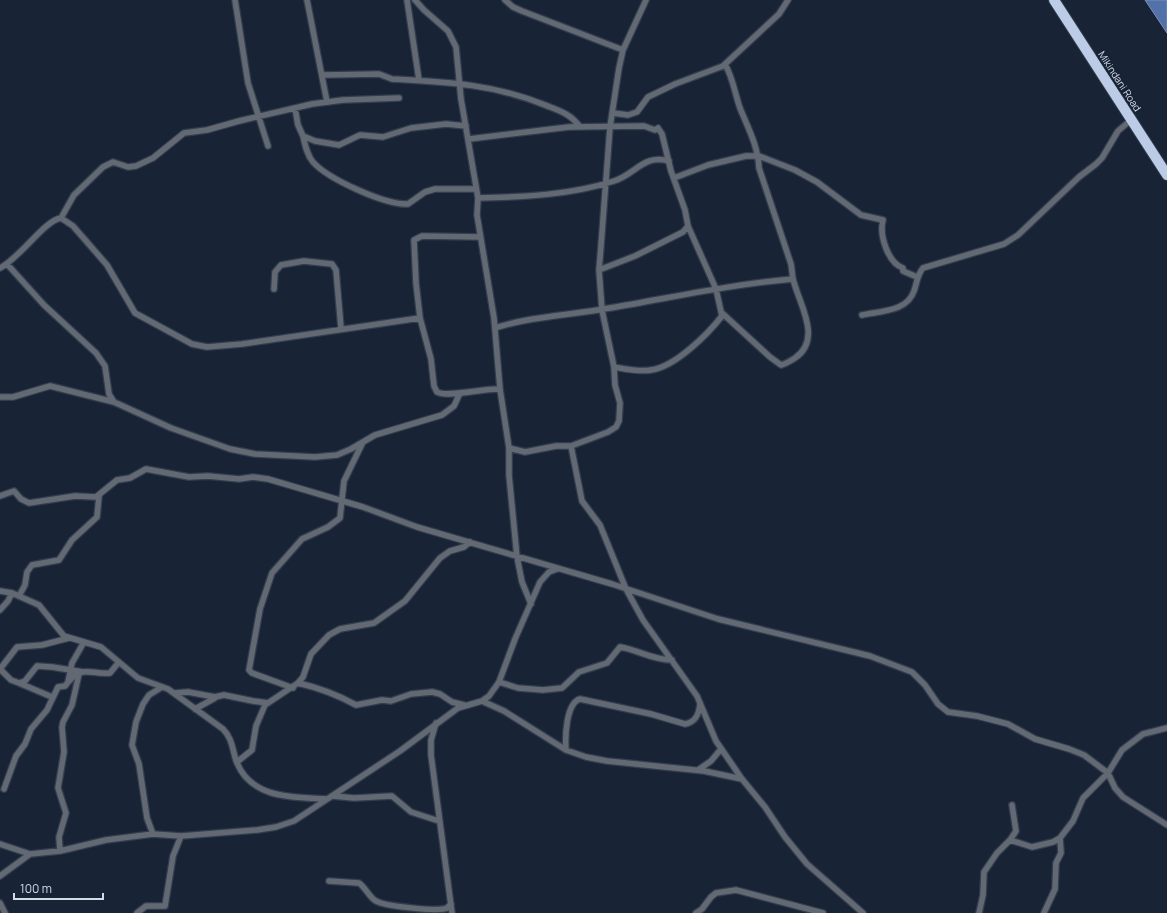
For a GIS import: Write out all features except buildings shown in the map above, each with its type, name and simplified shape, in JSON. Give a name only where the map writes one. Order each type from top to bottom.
[{"type":"highway","name":"Mikindani Road","points":[[1054,0],[1167,175]]},
{"type":"street","points":[[235,0],[248,84],[268,146]]},
{"type":"street","points":[[307,0],[323,75],[327,102]]},
{"type":"street","points":[[407,0],[419,80]]},
{"type":"street","points":[[415,0],[448,31],[454,39],[458,54],[460,84],[478,198],[477,208],[480,237],[495,328],[500,389],[509,448],[509,475],[517,557],[522,582],[531,604]]},
{"type":"street","points":[[505,0],[517,9],[623,50]]},
{"type":"street","points":[[509,448],[525,452],[556,446],[570,446],[608,432],[618,424],[620,417],[620,403],[615,385],[614,367],[602,310],[599,270],[610,127],[623,50],[646,0]]},
{"type":"street","points":[[613,114],[628,115],[637,112],[648,97],[725,64],[779,14],[788,0]]},
{"type":"street","points":[[469,139],[555,128],[644,126],[655,130],[658,128],[662,134],[674,178],[685,210],[688,226],[716,289],[722,313],[770,357],[781,364],[785,364],[804,351],[809,331],[793,279],[791,264],[759,168],[759,156],[741,109],[731,76],[725,64]]},
{"type":"street","points":[[323,75],[379,74],[392,79],[475,85],[525,97],[564,112],[574,119],[580,127]]},
{"type":"street","points":[[0,268],[17,256],[50,222],[61,218],[74,195],[109,163],[116,162],[129,168],[136,166],[153,158],[170,146],[181,134],[207,130],[258,116],[327,102],[399,98]]},
{"type":"street","points":[[295,108],[299,129],[303,136],[308,156],[328,174],[360,190],[389,200],[408,204],[421,194],[435,189],[476,189]]},
{"type":"street","points":[[862,315],[896,309],[904,305],[913,295],[917,277],[923,268],[1004,244],[1018,235],[1079,177],[1102,158],[1118,131],[1131,120]]},
{"type":"street","points":[[303,136],[315,141],[339,145],[362,134],[383,137],[411,128],[446,124],[466,126]]},
{"type":"street","points":[[674,178],[708,164],[746,156],[759,156],[795,170],[817,182],[860,215],[883,220],[882,240],[889,253],[899,267],[903,268],[903,271],[917,277]]},
{"type":"street","points":[[478,198],[535,196],[592,188],[628,175],[646,161],[655,159],[669,161]]},
{"type":"street","points":[[61,218],[73,226],[107,265],[135,313],[192,344],[207,347],[242,344],[341,328],[420,318]]},
{"type":"street","points":[[599,270],[635,256],[683,232],[688,226]]},
{"type":"street","points":[[480,237],[422,236],[414,240],[416,283],[420,318],[427,341],[435,389],[442,394],[460,393],[478,389],[500,389]]},
{"type":"street","points":[[274,289],[275,272],[281,264],[304,262],[332,264],[336,270],[337,277],[341,328]]},
{"type":"street","points":[[7,264],[47,308],[96,353],[105,366],[109,394],[114,402]]},
{"type":"street","points":[[495,328],[518,322],[602,310],[763,281],[793,279]]},
{"type":"street","points":[[614,367],[652,370],[670,363],[707,333],[717,322],[722,313]]},
{"type":"street","points":[[0,397],[13,397],[50,386],[114,402],[171,428],[223,447],[249,453],[326,456],[344,452],[375,434],[442,415],[454,406],[460,393]]},
{"type":"street","points":[[293,688],[252,673],[250,670],[260,609],[270,578],[276,568],[302,539],[336,522],[342,513],[345,477],[362,442]]},
{"type":"street","points":[[570,446],[582,501],[600,526],[626,589],[643,620],[672,660],[700,703],[716,741],[721,749],[742,779],[760,799],[785,836],[807,864],[863,913]]},
{"type":"street","points":[[0,496],[14,491],[22,499],[30,503],[75,496],[91,498],[99,496],[118,480],[130,478],[150,469],[189,477],[208,476],[239,479],[257,478],[343,501],[378,512],[417,527],[626,589],[718,619],[870,656],[891,663],[919,677],[938,704],[948,712],[977,716],[1008,724],[1039,741],[1078,752],[1108,774],[1115,788],[1123,797],[1167,825]]},
{"type":"street","points":[[19,596],[25,585],[27,572],[32,565],[59,560],[72,540],[94,521],[98,514],[99,496]]},
{"type":"street","points":[[237,762],[252,750],[257,723],[263,708],[268,702],[293,688],[298,683],[303,677],[311,654],[329,635],[340,629],[374,623],[405,601],[440,558],[450,551],[464,547],[470,542]]},
{"type":"street","points":[[0,844],[30,854],[60,851],[106,840],[153,834],[181,836],[240,832],[276,827],[294,821],[413,742],[436,722],[458,708],[482,701],[495,690],[515,638],[540,582],[549,572],[557,569]]},
{"type":"street","points":[[0,591],[12,593],[39,605],[60,633],[70,638],[101,647],[138,678],[175,693],[230,735],[237,762],[242,773],[263,790],[288,796],[326,799]]},
{"type":"street","points":[[0,610],[8,601],[12,593]]},
{"type":"street","points":[[52,696],[11,680],[0,669],[17,647],[46,644],[70,638]]},
{"type":"street","points":[[68,682],[70,669],[74,658],[84,642]]},
{"type":"street","points":[[499,682],[518,688],[543,690],[562,688],[579,672],[607,663],[620,647],[657,659],[672,660]]},
{"type":"street","points":[[4,789],[16,756],[25,744],[31,729],[47,710],[52,696],[58,686],[65,686],[68,682],[81,673],[92,671],[109,673],[119,662]]},
{"type":"street","points":[[19,683],[25,681],[37,666],[70,669],[81,673]]},
{"type":"street","points":[[60,851],[59,837],[66,813],[58,788],[64,752],[62,727],[72,705],[81,673]]},
{"type":"street","points":[[298,683],[317,686],[335,693],[356,705],[382,700],[392,701],[411,694],[432,692],[440,694],[457,704],[467,705]]},
{"type":"street","points":[[153,834],[147,818],[139,764],[132,745],[136,722],[143,704],[149,695],[162,687]]},
{"type":"street","points":[[175,693],[188,692],[215,697]]},
{"type":"street","points":[[195,709],[215,697],[224,695],[253,701],[268,702]]},
{"type":"street","points":[[566,750],[567,725],[571,707],[575,700],[580,699],[623,707],[685,724],[693,721],[697,717],[700,703]]},
{"type":"street","points":[[482,701],[504,711],[566,750],[586,757],[608,761],[698,770],[742,779]]},
{"type":"street","points":[[436,722],[432,740],[431,755],[452,913]]},
{"type":"street","points":[[1010,840],[1032,847],[1053,842],[1060,838],[1073,821],[1083,798],[1108,774],[1122,750],[1141,736],[1167,728]]},
{"type":"street","points":[[698,770],[711,761],[721,749]]},
{"type":"street","points":[[333,796],[354,798],[392,796],[412,812],[439,821]]},
{"type":"street","points":[[979,913],[983,895],[984,872],[997,853],[1014,834],[1016,827],[1012,805]]},
{"type":"street","points":[[137,913],[146,906],[165,906],[175,850],[181,836]]},
{"type":"street","points":[[1044,913],[1055,889],[1056,863],[1061,853],[1060,838]]},
{"type":"street","points":[[0,876],[30,854]]},
{"type":"street","points":[[329,881],[355,882],[363,886],[372,898],[380,903],[419,911],[448,908],[451,904]]},
{"type":"street","points":[[696,913],[702,909],[716,893],[732,890],[738,890],[823,913]]},
{"type":"street","points":[[0,903],[5,913]]},
{"type":"water","points":[[1145,0],[1167,0],[1167,33]]}]
